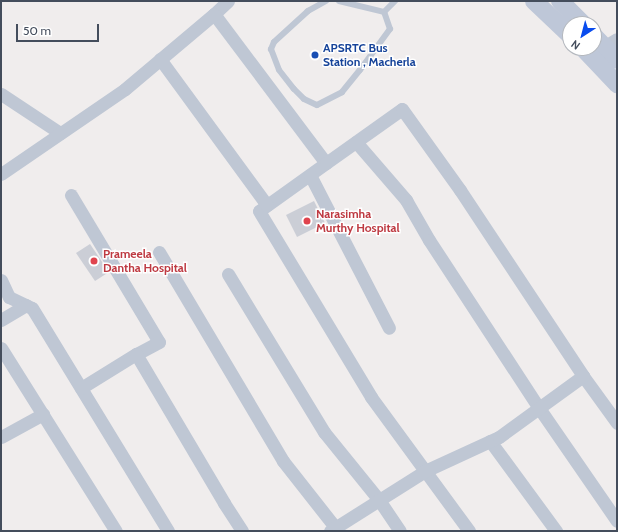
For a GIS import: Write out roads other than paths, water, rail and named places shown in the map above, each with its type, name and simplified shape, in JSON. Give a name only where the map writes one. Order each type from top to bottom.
[{"type":"main road","points":[[534,1],[562,28]]},
{"type":"main road","points":[[560,1],[575,16]]},
{"type":"main road","points":[[602,48],[617,60]]},
{"type":"main road","points":[[602,53],[617,84]]},
{"type":"street","points":[[1,174],[125,89],[219,6],[326,163]]},
{"type":"street","points":[[160,59],[267,205]]},
{"type":"street","points":[[1,94],[60,133]]},
{"type":"street","points":[[469,531],[371,397],[259,211],[267,205],[402,109],[460,190],[583,376],[617,423]]},
{"type":"street","points":[[356,142],[406,200],[429,240],[539,408],[617,521]]},
{"type":"street","points":[[310,175],[389,328]]},
{"type":"street","points":[[71,195],[159,342],[136,354],[81,388]]},
{"type":"street","points":[[158,252],[283,461],[333,529],[425,471],[499,437],[583,376]]},
{"type":"street","points":[[228,274],[324,432],[378,500],[400,531]]},
{"type":"street","points":[[1,280],[9,296],[32,308],[168,531]]},
{"type":"street","points":[[1,320],[26,305]]},
{"type":"street","points":[[1,348],[116,531]]},
{"type":"street","points":[[136,354],[242,531]]},
{"type":"street","points":[[1,437],[43,414]]},
{"type":"street","points":[[490,441],[556,531]]},
{"type":"lane","points":[[326,1],[308,11],[274,42],[271,49],[279,70],[294,89],[304,99],[317,105],[342,92],[390,29],[384,12]]},
{"type":"lane","points":[[339,1],[384,12]]},
{"type":"lane","points":[[384,12],[395,1]]},
{"type":"place","name":"APSRTC Bus Station , Macherla","points":[[315,55]]},
{"type":"place","name":"Narasimha Murthy Hospital","points":[[307,221]]},
{"type":"place","name":"Prameela Dantha Hospital","points":[[94,261]]}]
